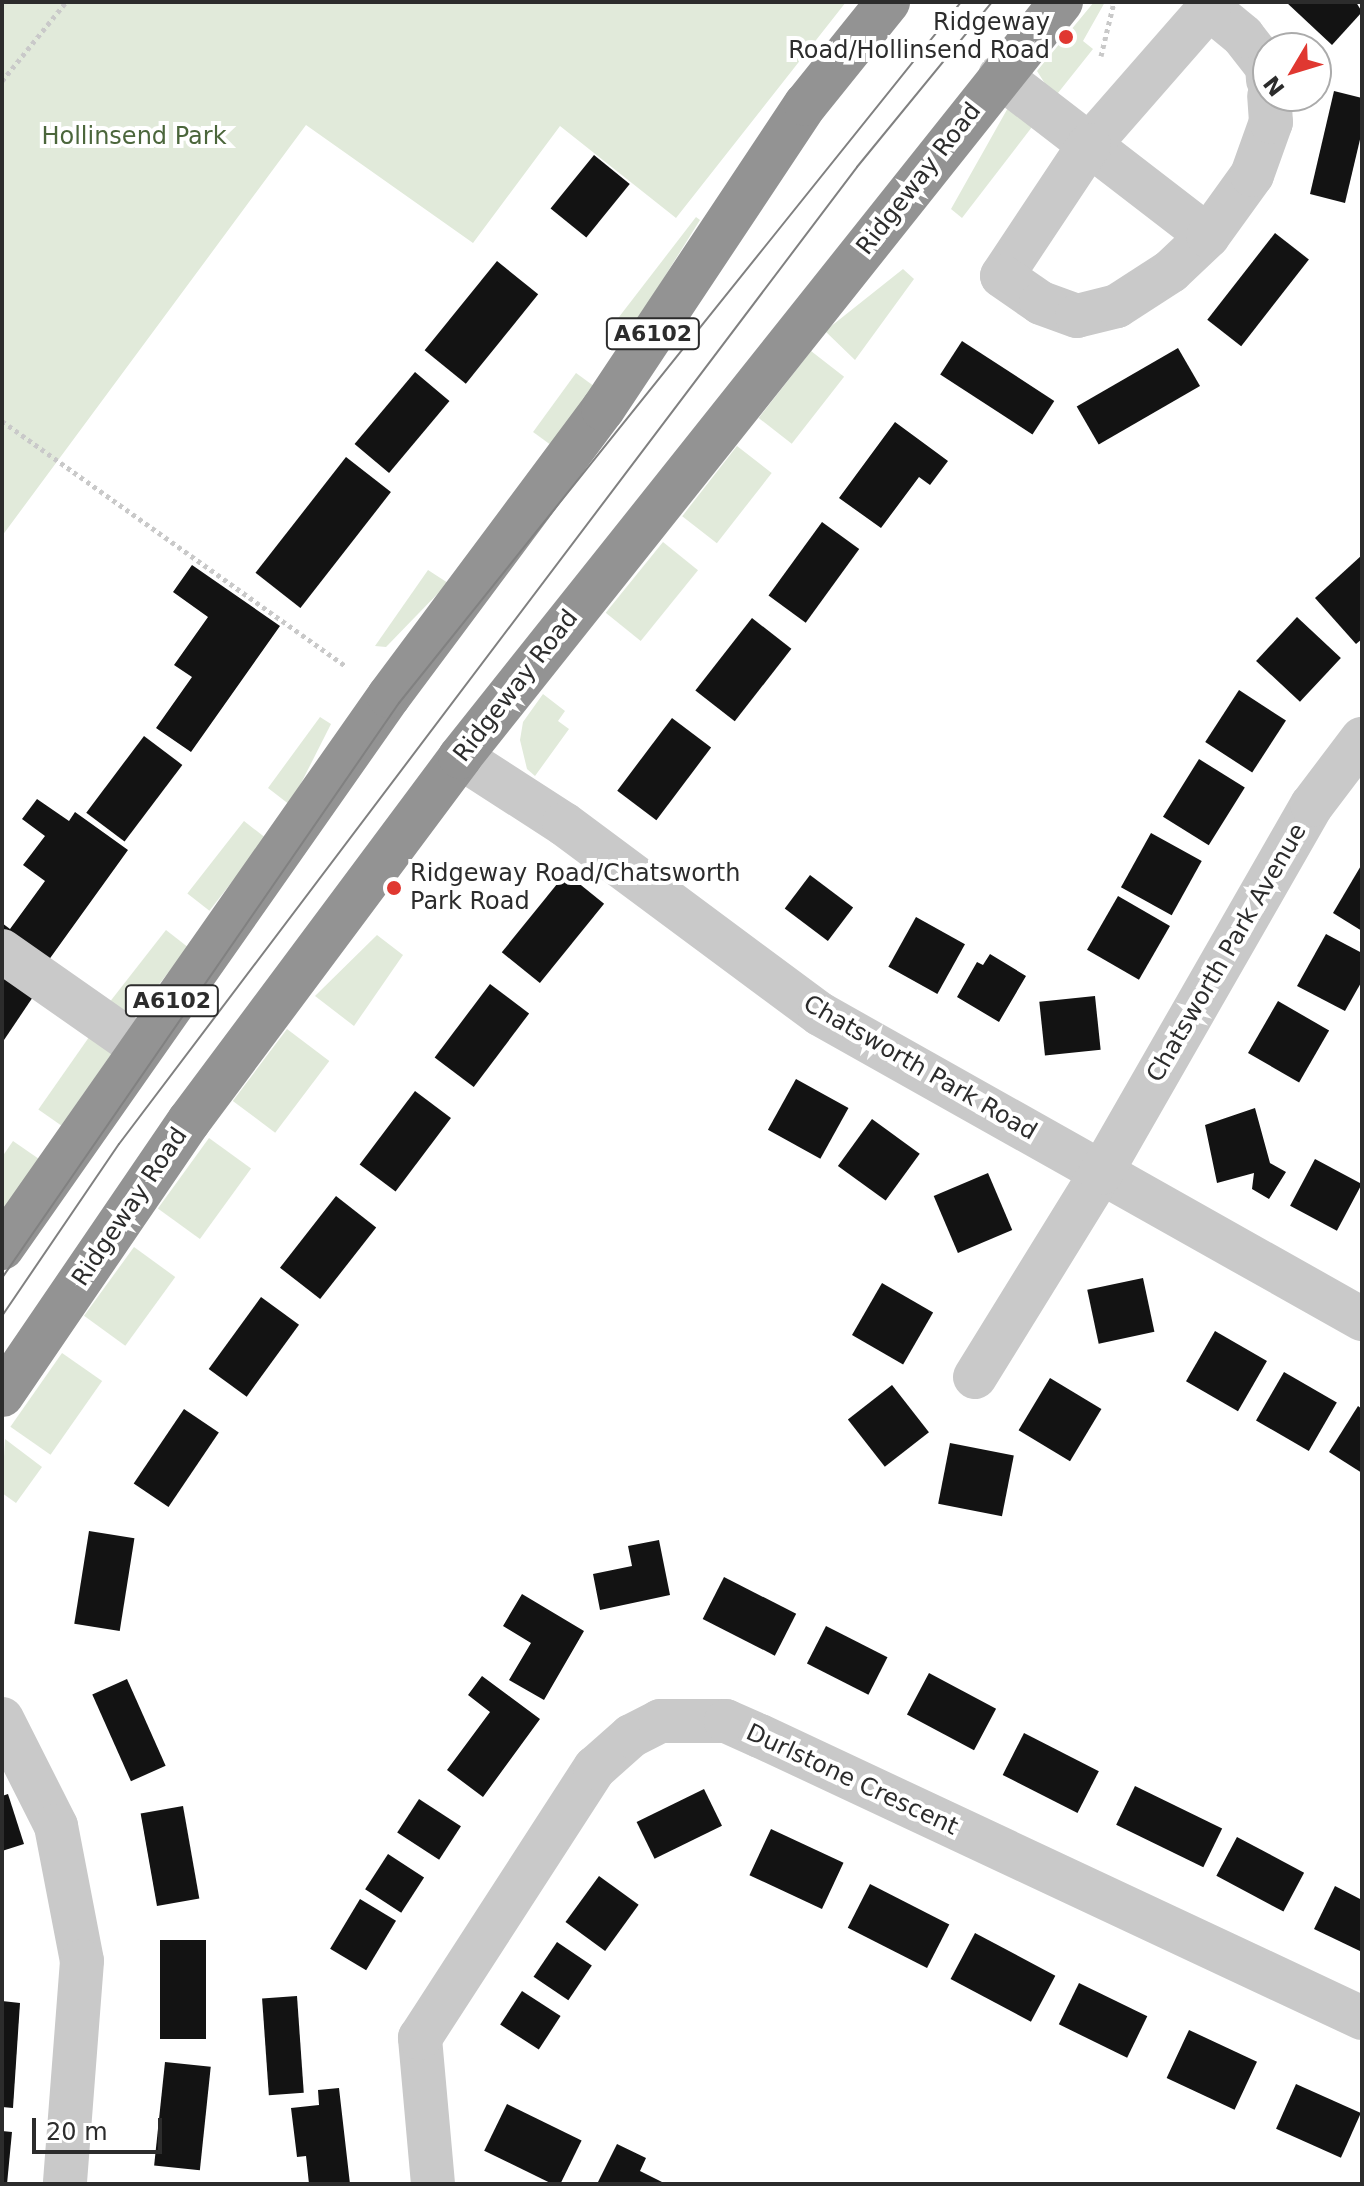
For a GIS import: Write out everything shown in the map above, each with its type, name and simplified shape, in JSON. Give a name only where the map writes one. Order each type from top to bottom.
[{"type":"highway","name":"A6102","points":[[2,1248],[139,1047],[414,662],[603,409],[806,104],[888,2]]},
{"type":"highway","name":"Ridgeway Road","points":[[2,1395],[189,1121],[460,757],[1061,2]]},
{"type":"street","points":[[1252,48],[1243,36],[1209,8],[1089,145],[1002,276],[1041,303],[1077,316],[1117,306],[1171,271],[1208,236],[1252,175],[1271,122],[1270,112]]},
{"type":"street","points":[[1000,76],[1208,236]]},
{"type":"street","name":"Chatsworth Park Avenue","points":[[975,1377],[1101,1173],[1312,805],[1362,739]]},
{"type":"street","name":"Chatsworth Park Road","points":[[460,757],[564,824],[820,1014],[1362,1319]]},
{"type":"street","points":[[2,951],[139,1047]]},
{"type":"street","points":[[2,1719],[56,1826],[82,1961],[65,2184]]},
{"type":"street","name":"Durlstone Crescent","points":[[433,2184],[420,2038],[595,1768],[631,1736],[660,1721],[726,1721],[1362,2018]]},
{"type":"path","points":[[2,81],[66,2]]},
{"type":"path","points":[[1101,56],[1114,2]]},
{"type":"path","points":[[2,421],[346,666]]},
{"type":"green space","name":"Hollinsend Park","points":[[2,2],[846,2],[676,218],[560,126],[473,243],[306,125],[2,536]]},
{"type":"green space","points":[[1094,2],[1105,2],[1083,41],[1093,49],[1054,98],[1037,71]]},
{"type":"green space","points":[[1009,106],[1042,114],[962,218],[951,209]]},
{"type":"green space","points":[[696,217],[700,220],[630,332],[618,335],[614,326],[619,317]]},
{"type":"green space","points":[[903,269],[914,279],[855,360],[825,331]]},
{"type":"green space","points":[[811,351],[844,377],[792,444],[759,418]]},
{"type":"green space","points":[[576,373],[594,386],[551,445],[533,432]]},
{"type":"green space","points":[[737,446],[772,473],[717,543],[682,516]]},
{"type":"green space","points":[[663,542],[698,570],[641,641],[606,613]]},
{"type":"green space","points":[[428,570],[448,583],[386,647],[375,646]]},
{"type":"green space","points":[[543,694],[565,711],[558,721],[569,729],[535,776],[527,769],[520,740],[523,722]]},
{"type":"green space","points":[[320,717],[331,724],[290,805],[268,788]]},
{"type":"green space","points":[[244,821],[266,838],[209,911],[187,893]]},
{"type":"green space","points":[[166,930],[188,947],[131,1020],[109,1002]]},
{"type":"green space","points":[[377,935],[403,955],[354,1026],[315,996]]},
{"type":"green space","points":[[287,1029],[329,1061],[275,1133],[233,1101]]},
{"type":"green space","points":[[94,1030],[117,1046],[61,1126],[38,1109]]},
{"type":"green space","points":[[209,1138],[251,1169],[200,1239],[158,1208]]},
{"type":"green space","points":[[13,1141],[39,1159],[2,1216],[2,1157]]},
{"type":"green space","points":[[134,1247],[175,1277],[125,1346],[84,1316]]},
{"type":"green space","points":[[62,1353],[102,1381],[51,1455],[10,1427]]},
{"type":"green space","points":[[5,1439],[42,1467],[16,1503],[2,1493]]},
{"type":"building","points":[[1286,2],[1356,2],[1362,12],[1332,45],[1332,32],[1318,32]]},
{"type":"building","points":[[1334,91],[1362,98],[1362,131],[1345,203],[1310,194],[1329,112],[1332,112]]},
{"type":"building","points":[[594,155],[630,184],[586,238],[551,209]]},
{"type":"building","points":[[1275,233],[1309,259],[1241,346],[1207,320]]},
{"type":"building","points":[[497,261],[538,294],[466,384],[425,350]]},
{"type":"building","points":[[962,341],[1054,401],[1032,434],[940,375]]},
{"type":"building","points":[[1178,348],[1200,386],[1099,445],[1077,406]]},
{"type":"building","points":[[415,372],[449,401],[389,473],[355,444]]},
{"type":"building","points":[[895,422],[948,461],[930,485],[919,477],[881,528],[839,498]]},
{"type":"building","points":[[346,457],[391,492],[300,608],[255,573]]},
{"type":"building","points":[[822,522],[859,549],[806,623],[769,596]]},
{"type":"building","points":[[1362,555],[1362,639],[1356,644],[1315,598]]},
{"type":"building","points":[[192,565],[280,626],[191,752],[156,728],[192,677],[174,665],[208,617],[173,592]]},
{"type":"building","points":[[1297,617],[1341,658],[1300,702],[1256,661]]},
{"type":"building","points":[[752,618],[791,649],[735,721],[695,690]]},
{"type":"building","points":[[1239,690],[1286,720],[1252,772],[1205,742]]},
{"type":"building","points":[[672,718],[711,747],[656,820],[617,791]]},
{"type":"building","points":[[144,736],[182,765],[125,842],[86,813]]},
{"type":"building","points":[[1199,759],[1245,788],[1209,845],[1163,817]]},
{"type":"building","points":[[37,799],[69,821],[75,812],[128,850],[43,968],[2,938],[2,923],[10,929],[45,881],[23,865],[45,836],[22,819]]},
{"type":"building","points":[[1151,833],[1202,861],[1172,915],[1121,887]]},
{"type":"building","points":[[1362,864],[1362,931],[1333,913]]},
{"type":"building","points":[[566,873],[604,904],[540,983],[502,952]]},
{"type":"building","points":[[810,875],[853,907],[828,941],[785,909]]},
{"type":"building","points":[[1118,896],[1170,926],[1139,980],[1087,950]]},
{"type":"building","points":[[916,917],[965,944],[937,994],[888,967]]},
{"type":"building","points":[[1326,934],[1362,953],[1362,981],[1345,1011],[1297,986]]},
{"type":"building","points":[[990,954],[1026,976],[999,1022],[957,997],[977,962],[983,965]]},
{"type":"building","points":[[2,959],[41,985],[2,1043]]},
{"type":"building","points":[[490,984],[529,1013],[474,1087],[435,1057]]},
{"type":"building","points":[[1095,996],[1101,1050],[1045,1056],[1039,1002]]},
{"type":"building","points":[[1278,1001],[1329,1030],[1299,1082],[1248,1053]]},
{"type":"building","points":[[796,1079],[848,1108],[820,1159],[768,1130]]},
{"type":"building","points":[[415,1091],[451,1118],[396,1192],[360,1164]]},
{"type":"building","points":[[1255,1108],[1270,1163],[1286,1172],[1269,1199],[1252,1189],[1254,1173],[1217,1183],[1205,1125]]},
{"type":"building","points":[[872,1119],[920,1154],[886,1201],[838,1166]]},
{"type":"building","points":[[1315,1159],[1362,1184],[1337,1231],[1290,1206]]},
{"type":"building","points":[[988,1173],[1012,1230],[958,1253],[934,1196]]},
{"type":"building","points":[[336,1196],[376,1227],[320,1299],[280,1268]]},
{"type":"building","points":[[1143,1278],[1154,1332],[1099,1344],[1087,1290]]},
{"type":"building","points":[[882,1283],[933,1312],[903,1364],[852,1335]]},
{"type":"building","points":[[261,1297],[299,1325],[247,1397],[209,1369]]},
{"type":"building","points":[[1215,1331],[1267,1361],[1238,1411],[1186,1381]]},
{"type":"building","points":[[1284,1372],[1337,1402],[1309,1451],[1256,1420]]},
{"type":"building","points":[[1050,1378],[1101,1409],[1070,1461],[1019,1430]]},
{"type":"building","points":[[892,1385],[929,1432],[885,1467],[848,1419]]},
{"type":"building","points":[[1358,1406],[1362,1409],[1362,1473],[1329,1452]]},
{"type":"building","points":[[184,1409],[219,1432],[168,1507],[134,1484]]},
{"type":"building","points":[[950,1443],[1014,1455],[1002,1516],[938,1504]]},
{"type":"building","points":[[89,1531],[134,1538],[120,1631],[74,1624]]},
{"type":"building","points":[[659,1540],[670,1595],[600,1610],[593,1574],[632,1566],[628,1546]]},
{"type":"building","points":[[724,1577],[796,1614],[775,1656],[703,1619]]},
{"type":"building","points":[[522,1594],[584,1631],[544,1700],[509,1680],[531,1643],[503,1626]]},
{"type":"building","points":[[826,1626],[887,1657],[868,1695],[807,1663]]},
{"type":"building","points":[[929,1673],[996,1709],[974,1750],[907,1714]]},
{"type":"building","points":[[482,1676],[540,1719],[483,1797],[447,1770],[490,1712],[468,1695]]},
{"type":"building","points":[[127,1679],[166,1766],[131,1781],[92,1694]]},
{"type":"building","points":[[1024,1733],[1099,1771],[1078,1813],[1003,1775]]},
{"type":"building","points":[[1135,1786],[1222,1829],[1203,1867],[1116,1825]]},
{"type":"building","points":[[704,1789],[722,1826],[655,1859],[637,1822]]},
{"type":"building","points":[[8,1794],[24,1844],[2,1851],[2,1796]]},
{"type":"building","points":[[419,1799],[461,1826],[439,1860],[397,1833]]},
{"type":"building","points":[[183,1806],[199,1899],[157,1906],[141,1813]]},
{"type":"building","points":[[771,1829],[844,1863],[822,1909],[749,1875]]},
{"type":"building","points":[[1237,1837],[1304,1873],[1283,1912],[1216,1876]]},
{"type":"building","points":[[388,1854],[424,1877],[401,1913],[365,1889]]},
{"type":"building","points":[[599,1876],[639,1905],[605,1951],[565,1922]]},
{"type":"building","points":[[870,1884],[949,1924],[927,1968],[848,1928]]},
{"type":"building","points":[[1335,1886],[1362,1900],[1362,1952],[1314,1929]]},
{"type":"building","points":[[360,1899],[396,1921],[366,1970],[330,1949]]},
{"type":"building","points":[[975,1933],[1055,1976],[1031,2022],[951,1979]]},
{"type":"building","points":[[160,1940],[206,1940],[206,2039],[160,2039]]},
{"type":"building","points":[[557,1942],[592,1965],[568,2000],[534,1977]]},
{"type":"building","points":[[1079,1983],[1147,2016],[1127,2058],[1059,2024]]},
{"type":"building","points":[[522,1991],[561,2016],[539,2050],[500,2025]]},
{"type":"building","points":[[297,1996],[304,2093],[269,2095],[262,1998]]},
{"type":"building","points":[[2,2001],[20,2003],[13,2108],[2,2107]]},
{"type":"building","points":[[1189,2030],[1257,2062],[1235,2110],[1167,2078]]},
{"type":"building","points":[[165,2062],[211,2067],[200,2170],[154,2165]]},
{"type":"building","points":[[1296,2084],[1361,2113],[1341,2158],[1276,2129]]},
{"type":"building","points":[[339,2088],[350,2184],[309,2184],[306,2156],[297,2157],[291,2108],[319,2105],[318,2090]]},
{"type":"building","points":[[507,2104],[582,2140],[560,2184],[552,2184],[484,2151]]},
{"type":"building","points":[[2,2131],[12,2132],[7,2184],[2,2184]]},
{"type":"building","points":[[617,2144],[646,2158],[640,2171],[666,2184],[597,2184]]},
{"type":"tram line","points":[[2,1278],[399,703],[961,2]]},
{"type":"tram line","points":[[2,1316],[119,1144],[857,167],[992,2]]},
{"type":"place","name":"Ridgeway Road/Hollinsend Road","points":[[1066,37]]},
{"type":"place","name":"Ridgeway Road/Chatsworth Park Road","points":[[394,888]]}]
